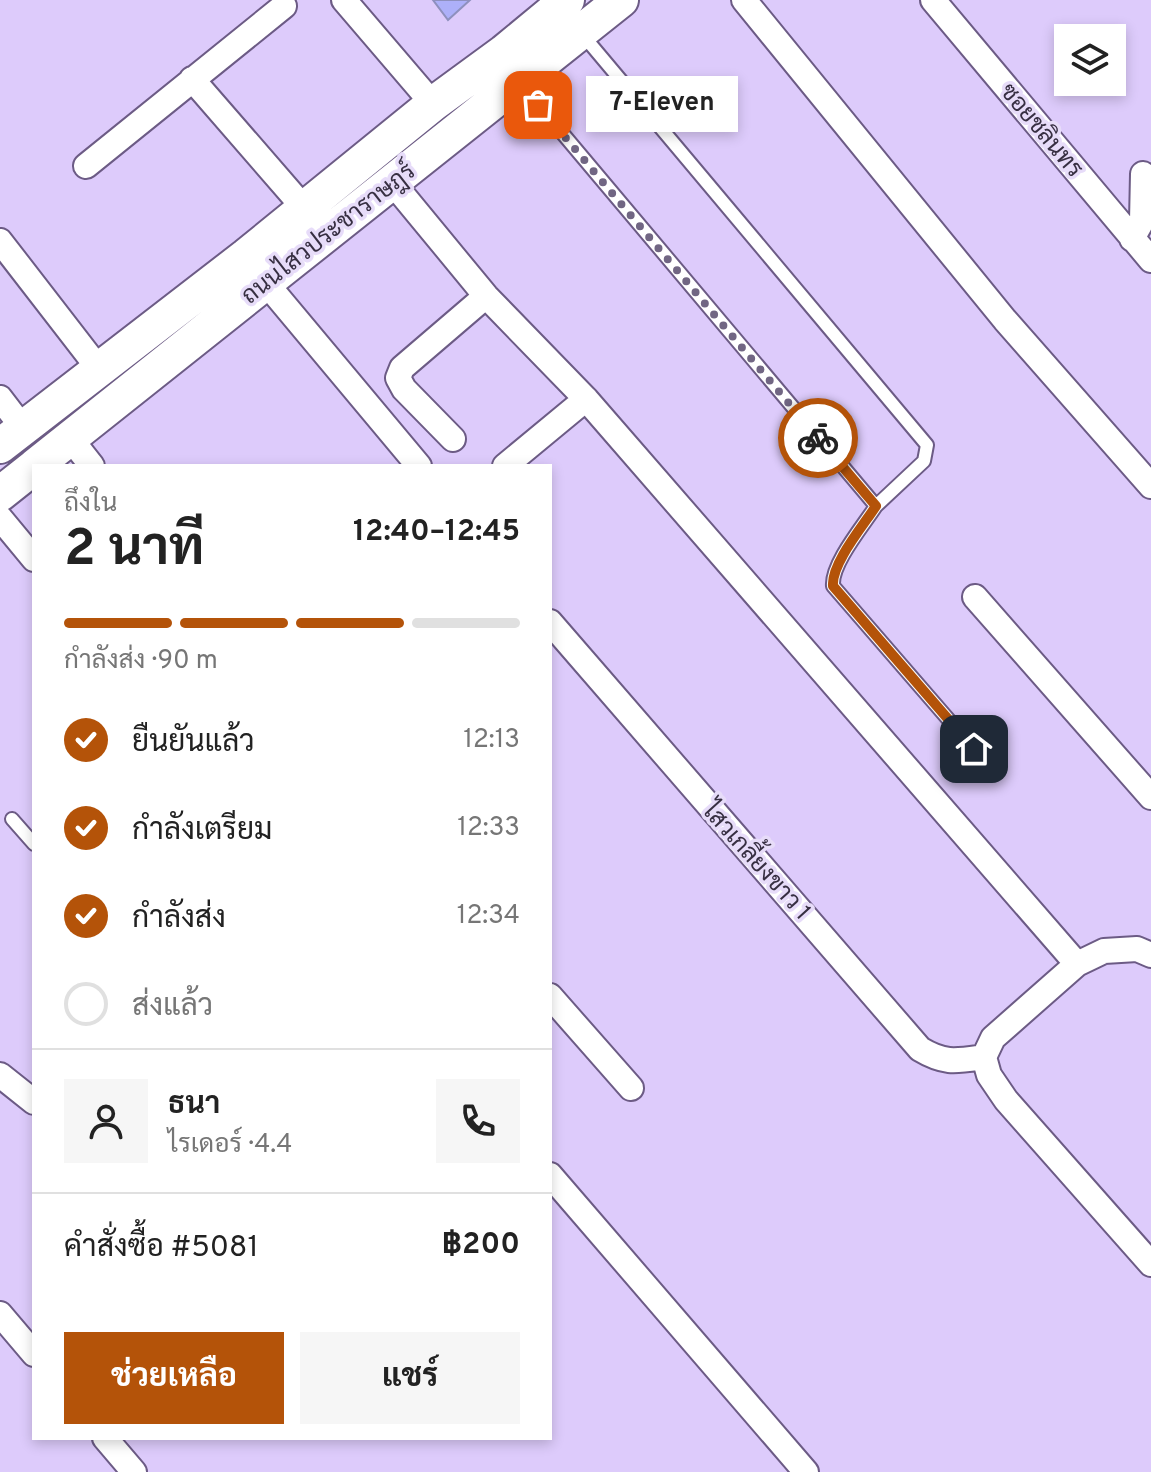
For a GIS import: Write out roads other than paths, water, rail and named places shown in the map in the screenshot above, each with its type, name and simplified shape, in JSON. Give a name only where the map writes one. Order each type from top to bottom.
[{"type":"main road","name":"ถนนไสวประชาราษฎร์","points":[[12,437],[567,0]]},
{"type":"main road","name":"ถนนไสวประชาราษฎร์","points":[[37,464],[621,0]]},
{"type":"main road","name":"ถนนไสวประชาราษฎร์","points":[[0,494],[32,468]]},
{"type":"street","points":[[344,0],[433,104]]},
{"type":"street","points":[[744,0],[1005,320],[1151,486]]},
{"type":"street","name":"ซอยชลินทร","points":[[933,0],[1151,260]]},
{"type":"street","points":[[86,166],[284,6]]},
{"type":"street","points":[[192,79],[304,208]]},
{"type":"street","points":[[1132,239],[1142,221],[1143,174]]},
{"type":"street","points":[[392,182],[486,296],[586,399],[1077,964]]},
{"type":"street","points":[[0,241],[99,369]]},
{"type":"street","points":[[266,283],[417,464]]},
{"type":"street","points":[[453,439],[404,389],[398,378],[402,368],[486,296]]},
{"type":"street","points":[[0,398],[12,437]]},
{"type":"street","points":[[507,464],[586,399]]},
{"type":"street","points":[[70,438],[90,464]]},
{"type":"street","points":[[0,518],[32,557]]},
{"type":"street","points":[[975,597],[1146,780]]},
{"type":"street","name":"ไสวเกลี้ยงขาว 1","points":[[552,624],[920,1049],[936,1059],[951,1062],[984,1057]]},
{"type":"street","points":[[1151,955],[1137,949],[1104,951],[1077,964],[993,1038],[984,1057],[989,1075],[1006,1100],[1151,1264]]},
{"type":"street","points":[[552,998],[631,1088]]},
{"type":"street","points":[[0,1075],[32,1100]]},
{"type":"street","points":[[552,1177],[806,1472]]},
{"type":"street","points":[[0,1314],[32,1352]]},
{"type":"street","points":[[107,1440],[134,1472]]},
{"type":"lane","points":[[581,33],[927,445],[924,461],[876,506],[837,566],[832,577],[833,586],[974,749]]},
{"type":"lane","points":[[519,82],[876,506]]},
{"type":"lane","points":[[12,819],[32,842]]},
{"type":"place","name":"7-Eleven","points":[[538,105]]}]
